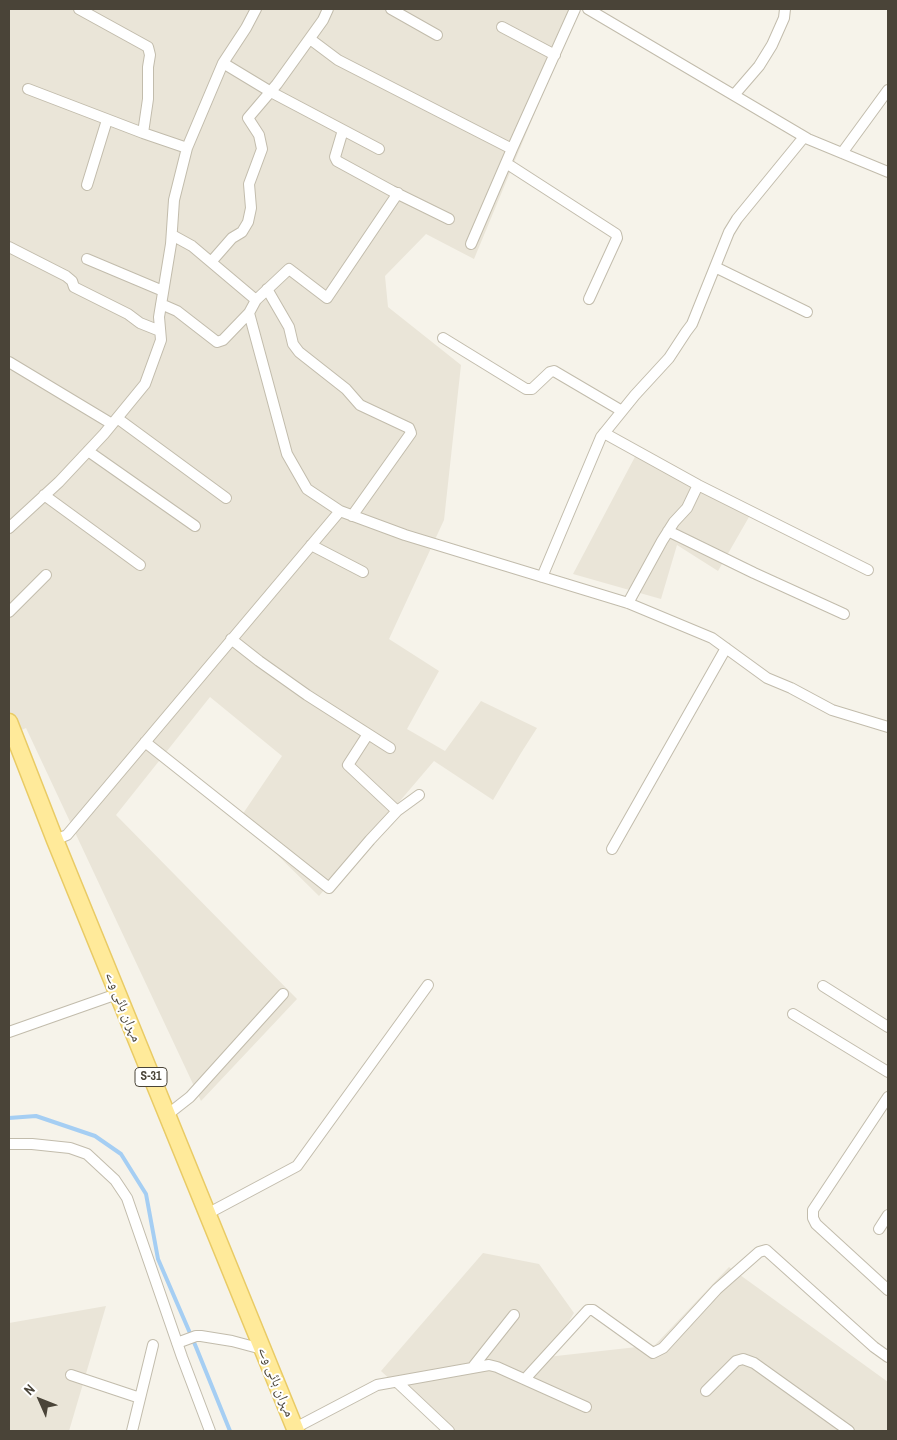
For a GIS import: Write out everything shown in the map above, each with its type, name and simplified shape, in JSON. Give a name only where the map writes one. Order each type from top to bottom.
[{"type":"main road","name":"مہران ہائی وے","points":[[9,722],[117,994],[295,1429]]},
{"type":"street","points":[[78,9],[148,47],[150,55],[148,99],[143,133]]},
{"type":"street","points":[[9,528],[88,451],[145,384],[160,340],[159,317],[172,235],[174,200],[187,148],[223,63],[256,9]]},
{"type":"street","points":[[210,262],[232,238],[242,232],[248,222],[250,208],[249,184],[262,149],[259,135],[248,118],[271,92],[310,39],[328,9]]},
{"type":"street","points":[[391,9],[437,35]]},
{"type":"street","points":[[471,244],[575,9]]},
{"type":"street","points":[[588,9],[804,137],[888,172]]},
{"type":"street","points":[[734,95],[758,66],[772,45],[784,18],[785,9]]},
{"type":"street","points":[[502,27],[555,54]]},
{"type":"street","points":[[310,39],[338,60],[512,148]]},
{"type":"street","points":[[223,63],[271,92],[380,149]]},
{"type":"street","points":[[28,90],[187,148]]},
{"type":"street","points":[[842,153],[888,90]]},
{"type":"street","points":[[87,185],[108,120]]},
{"type":"street","points":[[343,130],[335,157],[336,161],[449,219]]},
{"type":"street","points":[[542,577],[601,437],[669,358],[692,324],[729,232],[737,219],[804,137]]},
{"type":"street","points":[[506,163],[616,234],[617,238],[589,299]]},
{"type":"street","points":[[161,304],[178,311],[217,342],[223,340],[249,313],[256,300],[289,269],[326,298],[398,193]]},
{"type":"street","points":[[172,235],[192,246],[256,300]]},
{"type":"street","points":[[9,247],[66,276],[72,281],[74,287],[128,314],[140,323],[160,331]]},
{"type":"street","points":[[88,259],[163,291]]},
{"type":"street","points":[[714,267],[807,312]]},
{"type":"street","points":[[267,289],[289,327],[293,344],[299,352],[346,389],[360,405],[409,428],[411,433],[352,516]]},
{"type":"street","points":[[249,313],[287,454],[307,489],[340,511],[405,535],[628,603],[712,638],[767,678],[791,688],[832,710],[888,727]]},
{"type":"street","points":[[444,338],[526,389],[532,390],[550,372],[554,371],[622,411]]},
{"type":"street","points":[[9,362],[114,421],[226,498]]},
{"type":"street","points":[[604,433],[698,485],[868,570]]},
{"type":"street","points":[[88,451],[195,526]]},
{"type":"street","points":[[628,603],[668,531],[687,508],[698,485]]},
{"type":"street","points":[[44,495],[140,565]]},
{"type":"street","points":[[55,840],[67,835],[340,511]]},
{"type":"street","points":[[668,531],[844,614]]},
{"type":"street","points":[[311,545],[363,572]]},
{"type":"street","points":[[9,612],[46,575]]},
{"type":"street","points":[[231,640],[307,695],[390,748]]},
{"type":"street","points":[[612,848],[726,648]]},
{"type":"street","points":[[368,734],[348,764],[397,811]]},
{"type":"street","points":[[145,742],[329,888],[397,811],[419,794]]},
{"type":"street","points":[[208,1214],[297,1166],[428,986]]},
{"type":"street","points":[[823,986],[888,1027]]},
{"type":"street","points":[[9,1032],[117,994]]},
{"type":"street","points":[[167,1115],[190,1097],[283,994]]},
{"type":"street","points":[[793,1014],[888,1072]]},
{"type":"street","points":[[888,1097],[814,1210],[813,1218],[816,1224],[888,1290]]},
{"type":"street","points":[[9,1144],[32,1144],[70,1148],[87,1154],[115,1180],[127,1198],[181,1342],[210,1431]]},
{"type":"street","points":[[879,1229],[888,1215]]},
{"type":"street","points":[[525,1379],[588,1310],[593,1310],[653,1353],[663,1348],[717,1289],[759,1252],[766,1250],[874,1347],[888,1357]]},
{"type":"street","points":[[472,1368],[514,1316]]},
{"type":"street","points":[[181,1342],[196,1336],[232,1341],[262,1349]]},
{"type":"street","points":[[132,1431],[153,1345]]},
{"type":"street","points":[[706,1391],[736,1361],[743,1359],[754,1364],[849,1431]]},
{"type":"street","points":[[295,1429],[377,1385],[489,1365],[586,1407]]},
{"type":"street","points":[[71,1375],[140,1398]]},
{"type":"street","points":[[396,1382],[449,1431]]},
{"type":"shaded area","points":[[9,9],[578,9],[474,259],[426,234],[385,276],[388,307],[461,365],[444,520],[389,639],[439,671],[407,729],[445,751],[481,701],[537,728],[493,800],[434,761],[319,896],[240,818],[282,756],[210,697],[116,815],[297,999],[201,1101],[26,728],[9,736]]},
{"type":"shaded area","points":[[637,453],[753,510],[718,571],[677,545],[661,599],[573,574]]},
{"type":"shaded area","points":[[483,1253],[539,1264],[574,1313],[547,1357],[655,1345],[729,1267],[888,1382],[888,1431],[446,1431],[381,1371]]},
{"type":"shaded area","points":[[106,1306],[69,1431],[9,1431],[9,1323]]},
{"type":"waterway","points":[[9,1118],[36,1116],[95,1136],[121,1154],[146,1194],[158,1259],[230,1431]]}]
